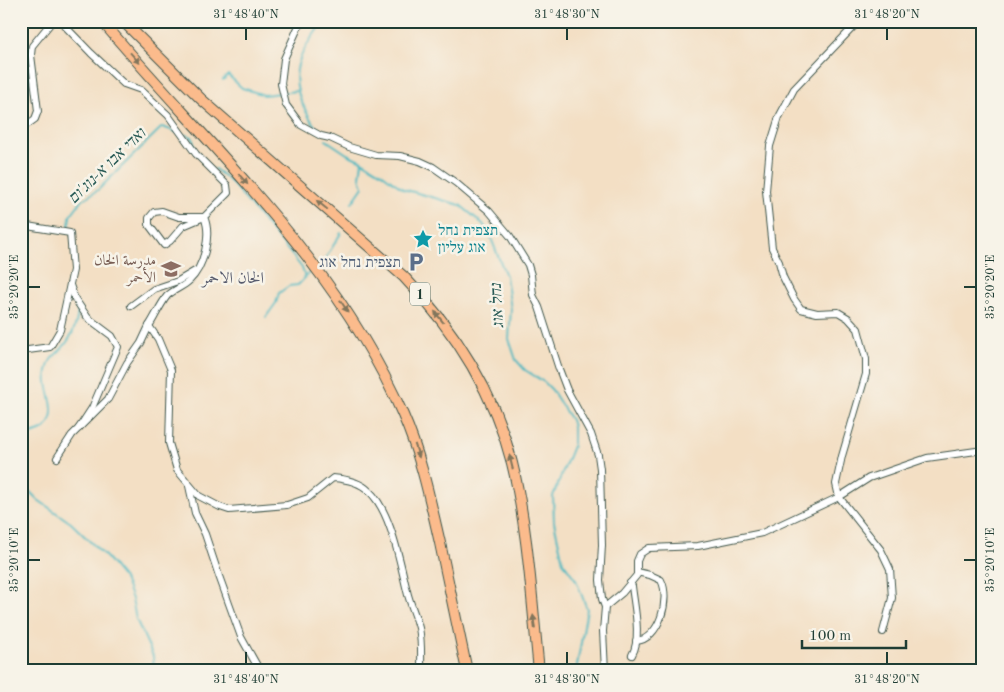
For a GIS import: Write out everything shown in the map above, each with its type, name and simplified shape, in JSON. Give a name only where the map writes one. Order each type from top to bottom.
[{"type":"highway","points":[[102,21],[196,125],[277,219],[323,275],[358,326],[399,405],[415,446],[426,482],[467,671]]},
{"type":"highway","name":"1","points":[[123,21],[201,100],[404,277],[423,296],[461,347],[484,389],[512,463],[522,521],[540,671]]},
{"type":"street","points":[[21,129],[35,119],[38,111],[31,55],[32,46],[50,24],[50,21]]},
{"type":"street","points":[[60,21],[124,84],[141,90],[168,115],[196,154],[227,185],[228,193],[204,217],[183,226],[170,242],[164,245],[149,225],[149,218],[154,212],[162,211],[179,217],[204,217]]},
{"type":"street","points":[[302,21],[284,59],[281,84],[286,104],[301,125],[321,136],[349,147],[376,154],[400,156],[420,161],[433,167],[456,182],[489,211],[510,236],[528,265],[533,295],[539,307],[561,375],[587,426],[598,455],[602,545],[600,580],[605,607],[605,671]]},
{"type":"street","points":[[859,21],[794,89],[779,117],[770,146],[766,191],[772,248],[794,299],[801,309],[817,313],[838,312],[848,318],[858,329],[866,359],[866,374],[837,472],[836,484],[839,497],[881,550],[890,569],[892,598],[883,632]]},
{"type":"street","points":[[57,458],[72,434],[108,400],[127,363],[167,296],[190,280],[197,269],[208,244],[208,226],[204,217]]},
{"type":"street","points":[[21,225],[70,232],[73,270],[60,330],[50,347],[21,351]]},
{"type":"street","points":[[131,306],[154,290],[178,281],[197,269]]},
{"type":"street","points":[[70,284],[75,299],[88,318],[112,336],[118,347],[92,408],[79,428]]},
{"type":"street","points":[[149,326],[158,339],[171,370],[169,443],[178,470],[199,496],[229,510],[243,510],[296,503],[308,498],[334,478],[346,479],[369,491],[378,503],[396,546],[408,597],[419,628],[422,650],[421,671]]},
{"type":"street","points":[[605,607],[622,593],[637,575],[637,561],[640,554],[648,548],[698,546],[762,533],[839,497],[869,478],[927,458],[983,450]]},
{"type":"street","points":[[188,484],[195,513],[206,534],[218,576],[242,637],[260,671]]},
{"type":"street","points":[[636,641],[642,641],[648,637],[659,623],[666,594],[660,580],[637,572]]},
{"type":"street","points":[[630,583],[632,586],[636,623],[636,641],[632,655]]},
{"type":"waterway","name":"נחל אוג","points":[[318,131],[302,104],[296,75],[302,54],[323,21]]},
{"type":"waterway","name":"ואדי אבו א-נוג'ום","points":[[223,80],[228,75],[242,88],[264,95],[296,91]]},
{"type":"waterway","name":"ואדי אבו א-נוג'ום","points":[[69,231],[70,216],[82,200],[98,190],[162,127],[177,132]]},
{"type":"waterway","name":"ואדי אבו א-נוג'ום","points":[[186,135],[192,137],[195,148]]},
{"type":"waterway","name":"נחל אוג","points":[[326,140],[380,172],[403,189],[460,205],[483,224],[489,233],[506,276],[511,309],[509,339],[516,360],[525,370],[544,382],[552,390],[571,420],[573,427],[573,446],[553,496],[554,522],[563,562],[576,580],[587,609],[576,671]]},
{"type":"waterway","points":[[352,203],[363,187],[360,177],[362,161]]},
{"type":"waterway","points":[[215,169],[229,180],[292,255],[302,268],[305,278]]},
{"type":"waterway","points":[[325,259],[341,233]]},
{"type":"waterway","points":[[266,317],[276,303],[279,293],[289,286],[298,285],[310,272]]},
{"type":"waterway","points":[[21,436],[41,431],[50,420],[52,407],[46,378],[47,371],[52,358],[64,346],[72,333],[76,323],[78,307]]},
{"type":"waterway","points":[[21,483],[38,500],[71,523],[107,558],[124,579],[132,599],[136,619],[153,656],[154,671]]},
{"type":"place","name":"תצפית נחל אוג עליון","points":[[423,239]]},
{"type":"place","name":"תצפית נחל אוג","points":[[416,262]]},
{"type":"place","name":"مدرسة الخان الأحمر","points":[[171,269]]},
{"type":"district","name":"الخان الاحمر","points":[[233,277]]}]
